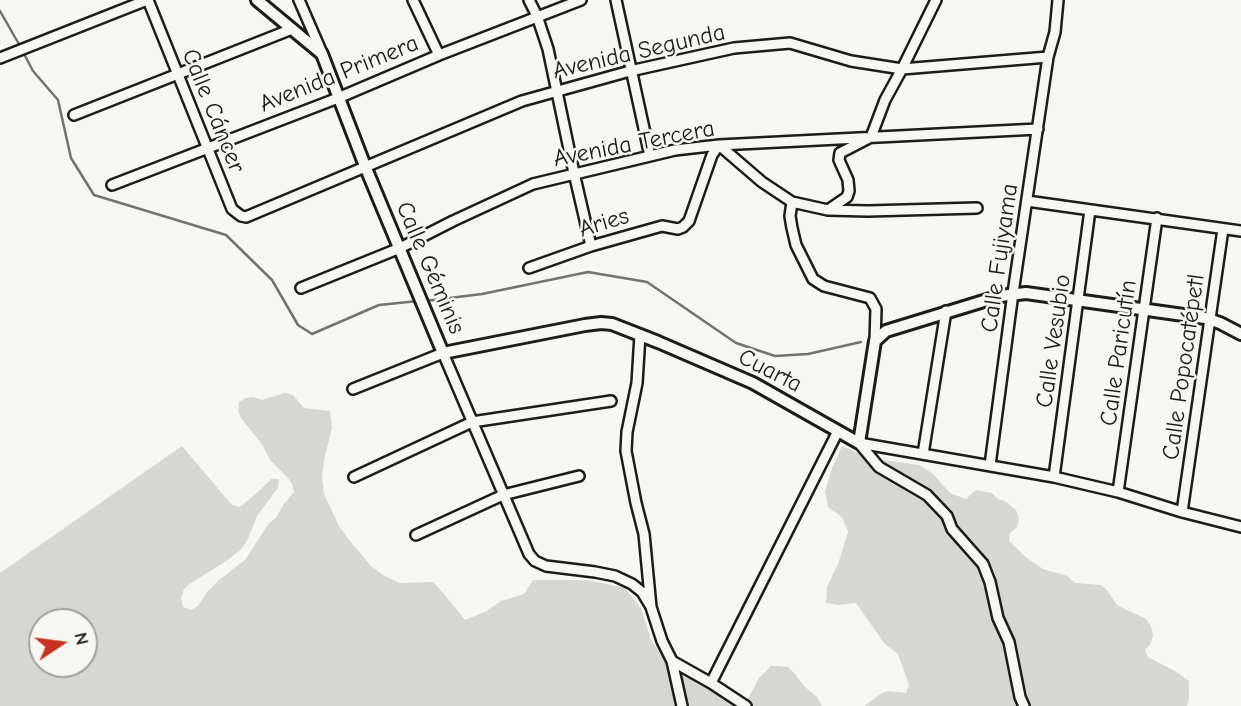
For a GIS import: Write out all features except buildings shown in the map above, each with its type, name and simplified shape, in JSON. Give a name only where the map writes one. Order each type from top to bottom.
[{"type":"street","points":[[3,57],[147,0]]},
{"type":"street","name":"Calle Cáncer","points":[[147,0],[232,209],[246,217],[258,213]]},
{"type":"street","points":[[257,0],[322,54]]},
{"type":"street","points":[[299,0],[322,54]]},
{"type":"street","points":[[413,0],[439,55]]},
{"type":"street","points":[[529,0],[548,50],[591,246]]},
{"type":"street","name":"Avenida Primera","points":[[112,185],[581,0]]},
{"type":"street","points":[[616,0],[650,156]]},
{"type":"street","points":[[828,210],[847,197],[849,191],[848,180],[839,160],[840,153],[871,137],[885,100],[936,0]]},
{"type":"street","points":[[1048,57],[1055,32],[1058,0]]},
{"type":"street","points":[[74,115],[292,29]]},
{"type":"street","name":"Avenida Segunda","points":[[258,213],[522,101],[630,71],[734,48],[790,43],[851,61],[902,69],[1048,57]]},
{"type":"street","name":"Calle Géminis","points":[[322,54],[365,166],[529,554],[545,566],[615,576],[642,592],[651,607]]},
{"type":"street","name":"Calle Fujiyama","points":[[990,465],[1048,57]]},
{"type":"street","name":"Avenida Tercera","points":[[301,288],[400,248],[453,220],[524,188],[574,173],[675,150],[719,145],[1038,129]]},
{"type":"street","points":[[719,145],[792,202],[828,210],[977,208]]},
{"type":"street","name":"Aries","points":[[529,268],[591,246],[662,226],[678,229],[683,227],[689,221],[706,167],[719,145]]},
{"type":"street","points":[[1027,201],[1241,231]]},
{"type":"street","points":[[792,202],[790,216],[796,244],[813,279],[824,286],[870,298],[876,309],[875,341],[859,443],[879,467],[927,495],[947,516],[952,529],[983,564],[998,618],[1009,642],[1024,706]]},
{"type":"street","name":"Calle Vesubio","points":[[1054,477],[1090,210]]},
{"type":"street","name":"Calle Paricutín","points":[[1118,492],[1157,218]]},
{"type":"street","name":"Calle Popocatépetl","points":[[1182,512],[1223,229]]},
{"type":"street","points":[[875,341],[886,331],[1013,293],[1210,319],[1241,334]]},
{"type":"street","points":[[923,454],[946,311]]},
{"type":"street","name":"Cuarta","points":[[443,353],[601,323],[612,324],[753,383],[859,443]]},
{"type":"street","points":[[640,335],[637,383],[626,451],[644,534],[651,607],[672,661],[682,706]]},
{"type":"street","points":[[353,389],[443,353]]},
{"type":"street","points":[[354,477],[472,422],[611,401]]},
{"type":"street","points":[[711,682],[838,431]]},
{"type":"street","points":[[859,443],[1054,477],[1241,527]]},
{"type":"street","points":[[416,535],[503,495],[579,476]]},
{"type":"street","points":[[672,661],[747,706]]},
{"type":"shaded area","points":[[285,393],[293,395],[304,408],[330,411],[332,428],[322,477],[324,494],[339,526],[349,540],[371,566],[384,576],[400,583],[433,582],[465,620],[487,611],[501,601],[524,594],[533,580],[587,580],[625,588],[641,608],[651,640],[666,661],[672,677],[685,672],[736,706],[0,706],[0,573],[182,446],[232,505],[240,507],[271,479],[279,479],[278,488],[257,516],[242,548],[184,589],[181,598],[183,607],[191,610],[198,606],[219,580],[245,560],[269,523],[276,518],[294,492],[288,478],[270,460],[238,411],[239,402],[254,397],[262,400]]},
{"type":"shaded area","points":[[842,446],[870,458],[919,465],[933,474],[950,493],[966,499],[976,490],[992,493],[1005,501],[1016,510],[1019,518],[1017,527],[1010,533],[1009,541],[1028,559],[1043,569],[1067,576],[1075,583],[1101,585],[1117,605],[1146,619],[1153,635],[1145,650],[1148,657],[1189,681],[1187,706],[864,706],[882,693],[906,693],[909,685],[898,654],[885,644],[856,603],[826,603],[827,587],[848,532],[842,517],[828,507],[825,492]]},
{"type":"shaded area","points":[[771,666],[788,667],[817,697],[822,706],[744,706],[759,678]]},
{"type":"waterway","points":[[0,11],[20,46]]},
{"type":"waterway","points":[[23,52],[33,71],[58,100],[71,158],[94,195],[226,235],[272,280],[298,325],[312,334],[379,305],[418,301]]},
{"type":"waterway","points":[[425,301],[482,294],[588,272],[647,282],[736,343],[775,356],[808,354],[861,342]]}]
